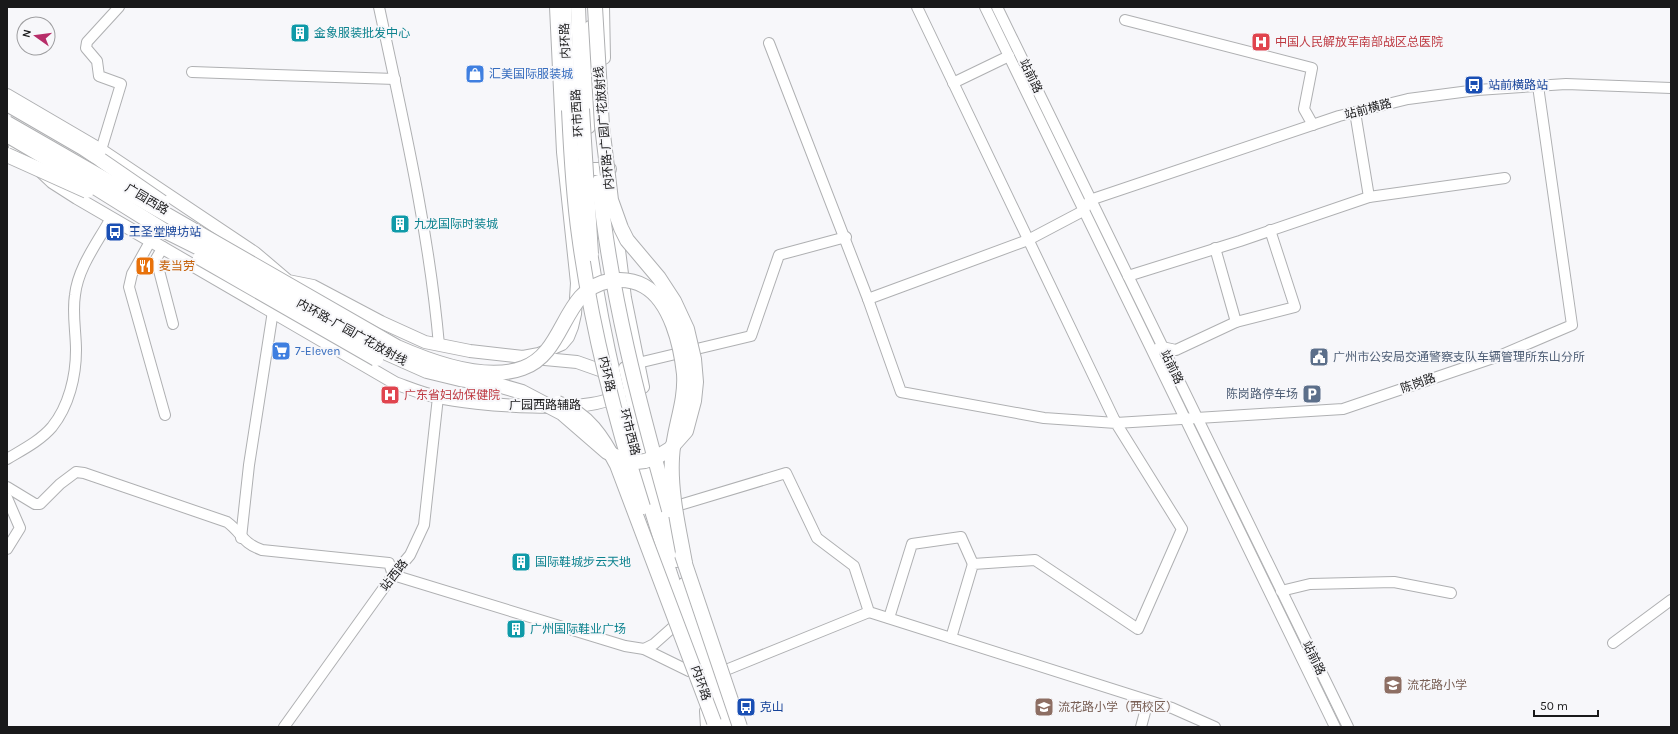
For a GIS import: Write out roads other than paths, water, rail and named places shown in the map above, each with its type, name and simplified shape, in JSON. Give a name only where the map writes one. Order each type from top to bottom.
[{"type":"highway","name":"内环路","points":[[564,7],[570,124],[579,234],[592,309],[611,374],[635,483],[714,726]]},
{"type":"highway","points":[[578,7],[588,221],[611,374]]},
{"type":"highway","name":"内环路","points":[[586,7],[595,144],[610,260],[638,395],[685,563],[740,727]]},
{"type":"highway","name":"内环路-广园广花放射线","points":[[9,145],[74,174],[165,231],[237,267],[397,359],[441,375],[511,388],[540,400],[562,413],[596,444],[619,458],[636,462],[663,454],[682,438],[690,421],[695,391],[694,359],[687,329],[674,301],[659,278],[627,240],[613,209],[608,185],[603,133],[595,7]]},
{"type":"highway","points":[[7,104],[83,148],[240,255]]},
{"type":"highway","name":"内环路-广园广花放射线","points":[[7,122],[397,346],[430,360],[463,368],[502,372],[523,368],[539,360],[553,344],[574,306],[584,292],[599,283],[612,280],[638,283],[647,288],[656,297],[670,320],[680,349]]},
{"type":"highway","points":[[9,145],[124,206]]},
{"type":"highway","points":[[165,231],[198,256],[245,285],[393,367],[432,382],[454,388],[551,400],[572,409],[586,419],[602,439],[617,465],[714,726]]},
{"type":"highway","name":"内环路","points":[[680,349],[684,390],[673,450],[672,468],[685,563]]},
{"type":"main road","points":[[523,357],[539,354],[562,344],[568,337],[573,326],[577,283],[563,152],[556,7]]},
{"type":"main road","name":"环市西路","points":[[572,7],[580,151],[593,262],[611,374],[619,392],[648,486],[665,553],[685,615],[710,708]]},
{"type":"main road","name":"环市西路","points":[[590,7],[589,122],[593,169],[602,243],[648,486],[672,549],[732,727]]},
{"type":"main road","points":[[603,7],[610,169],[619,257],[635,351],[673,507],[746,727]]},
{"type":"main road","points":[[590,72],[605,72]]},
{"type":"main road","points":[[7,95],[101,150],[127,169],[255,253],[288,281],[314,286],[408,335],[439,345],[470,351],[577,362],[628,381],[641,378]]},
{"type":"main road","name":"广园西路","points":[[7,116],[288,281]]},
{"type":"main road","name":"广园西路","points":[[9,145],[258,284],[250,298]]},
{"type":"main road","name":"广园西路辅路","points":[[9,145],[52,182],[77,198],[274,311],[378,374],[407,387],[438,397],[523,407],[591,404],[610,400],[628,381]]},
{"type":"main road","points":[[563,152],[580,151]]},
{"type":"main road","points":[[85,161],[127,169]]},
{"type":"main road","points":[[593,169],[610,169]]},
{"type":"main road","points":[[622,354],[635,351]]},
{"type":"main road","points":[[523,407],[580,418],[597,428],[604,439],[638,529],[670,624],[689,671],[710,708],[714,726]]},
{"type":"main road","points":[[638,529],[648,486]]},
{"type":"main road","points":[[638,529],[665,553]]},
{"type":"street","points":[[101,150],[121,84],[99,76],[97,61],[86,48],[87,42],[119,7]]},
{"type":"street","points":[[379,7],[395,79],[422,222],[436,311],[439,345]]},
{"type":"street","points":[[917,7],[1116,423],[1182,529],[1138,629],[1035,560],[973,564]]},
{"type":"street","name":"站前路","points":[[985,7],[1335,727]]},
{"type":"street","name":"站前路","points":[[997,7],[1196,418],[1348,727]]},
{"type":"street","points":[[1125,20],[1312,68],[1304,109],[1313,125]]},
{"type":"street","points":[[769,43],[846,237],[868,299],[1028,240],[1083,211],[1090,200]]},
{"type":"street","points":[[953,83],[1009,56]]},
{"type":"street","points":[[192,72],[395,79]]},
{"type":"street","name":"站前横路","points":[[1090,200],[1313,125],[1355,112],[1426,96],[1476,90],[1597,84],[1671,88]]},
{"type":"street","name":"陈岗路","points":[[868,299],[901,392],[1044,418],[1116,423],[1343,409],[1499,356],[1572,325],[1538,86]]},
{"type":"street","points":[[1355,112],[1369,197]]},
{"type":"street","points":[[1128,276],[1369,197],[1505,178]]},
{"type":"street","points":[[7,459],[32,444],[51,428],[61,413],[69,394],[75,371],[76,349],[74,296],[78,281],[111,218]]},
{"type":"street","points":[[1152,352],[1162,347],[1176,350],[1236,322],[1295,308],[1270,230]]},
{"type":"street","points":[[638,363],[751,336],[779,255],[846,237]]},
{"type":"street","points":[[151,240],[132,274],[130,287],[165,415]]},
{"type":"street","points":[[163,247],[156,259],[173,324]]},
{"type":"street","points":[[1215,248],[1236,322]]},
{"type":"street","points":[[241,538],[249,465],[274,311]]},
{"type":"street","name":"站西路","points":[[284,727],[393,575],[410,555],[424,525],[438,397]]},
{"type":"street","points":[[7,486],[35,504],[40,504],[60,484],[76,472],[84,473],[227,522],[233,526],[241,538],[252,546],[262,550],[389,563],[393,575],[625,646],[644,649],[689,671]]},
{"type":"street","points":[[673,507],[786,473],[817,538],[854,566],[869,612]]},
{"type":"street","points":[[7,498],[20,528],[7,548]]},
{"type":"street","points":[[888,618],[912,544],[961,537],[973,564],[951,638]]},
{"type":"street","points":[[1281,591],[1310,584],[1394,582],[1451,593]]},
{"type":"street","points":[[1613,643],[1671,600]]},
{"type":"street","points":[[726,670],[869,612],[1148,700],[1172,708],[1215,727]]},
{"type":"street","points":[[644,649],[654,644],[670,624],[685,615]]},
{"type":"street","points":[[1141,727],[1148,700]]},
{"type":"place","name":"金象服装批发中心","points":[[300,33]]},
{"type":"place","name":"中国人民解放军南部战区总医院","points":[[1261,42]]},
{"type":"place","name":"汇美国际服装城","points":[[475,74]]},
{"type":"place","name":"站前横路站","points":[[1474,85]]},
{"type":"place","name":"九龙国际时装城","points":[[400,224]]},
{"type":"place","name":"王圣堂牌坊站","points":[[115,232]]},
{"type":"place","name":"麦当劳","points":[[145,266]]},
{"type":"place","name":"7-Eleven","points":[[281,351]]},
{"type":"place","name":"广州市公安局交通警察支队车辆管理所东山分所","points":[[1319,357]]},
{"type":"place","name":"陈岗路停车场","points":[[1312,394]]},
{"type":"place","name":"广东省妇幼保健院","points":[[390,395]]},
{"type":"place","name":"国际鞋城步云天地","points":[[521,562]]},
{"type":"place","name":"广州国际鞋业广场","points":[[516,629]]},
{"type":"place","name":"流花路小学","points":[[1393,685]]},
{"type":"place","name":"克山","points":[[746,707]]},
{"type":"place","name":"流花路小学（西校区）","points":[[1044,707]]}]
